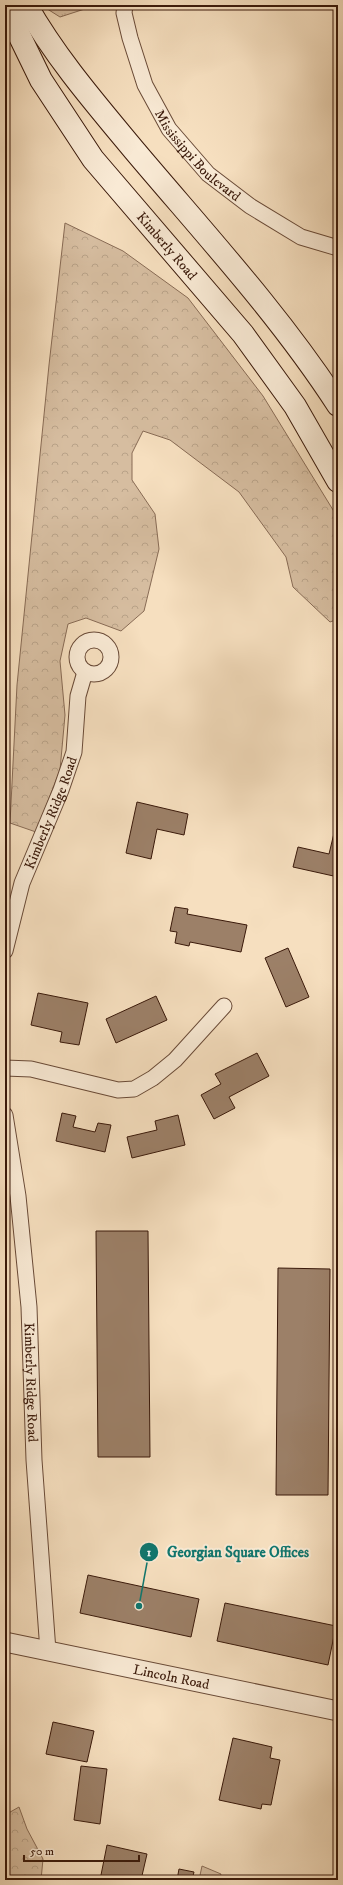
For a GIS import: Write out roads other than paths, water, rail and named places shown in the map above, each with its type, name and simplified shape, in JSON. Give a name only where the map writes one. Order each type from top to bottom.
[{"type":"main road","points":[[26,5],[41,32],[70,74],[245,280],[317,373],[338,405]]},
{"type":"main road","name":"Kimberly Road","points":[[5,6],[41,80],[93,159],[243,334],[295,406],[338,481]]},
{"type":"street","name":"Mississippi Boulevard","points":[[125,5],[124,13],[144,85],[169,130],[208,174],[250,206],[301,237],[338,248]]},
{"type":"street","name":"Kimberly Ridge Road","points":[[5,951],[22,883],[61,790],[74,752],[78,696],[85,672]]},
{"type":"street","points":[[5,1068],[31,1069],[118,1090],[134,1089],[153,1078],[175,1060],[224,1006]]},
{"type":"street","name":"Kimberly Ridge Road","points":[[5,1115],[18,1196],[29,1307],[34,1460],[48,1651]]},
{"type":"street","name":"Lincoln Road","points":[[5,1642],[338,1711]]},
{"type":"place","name":"Georgian Square Offices","points":[[139,1606]]}]
